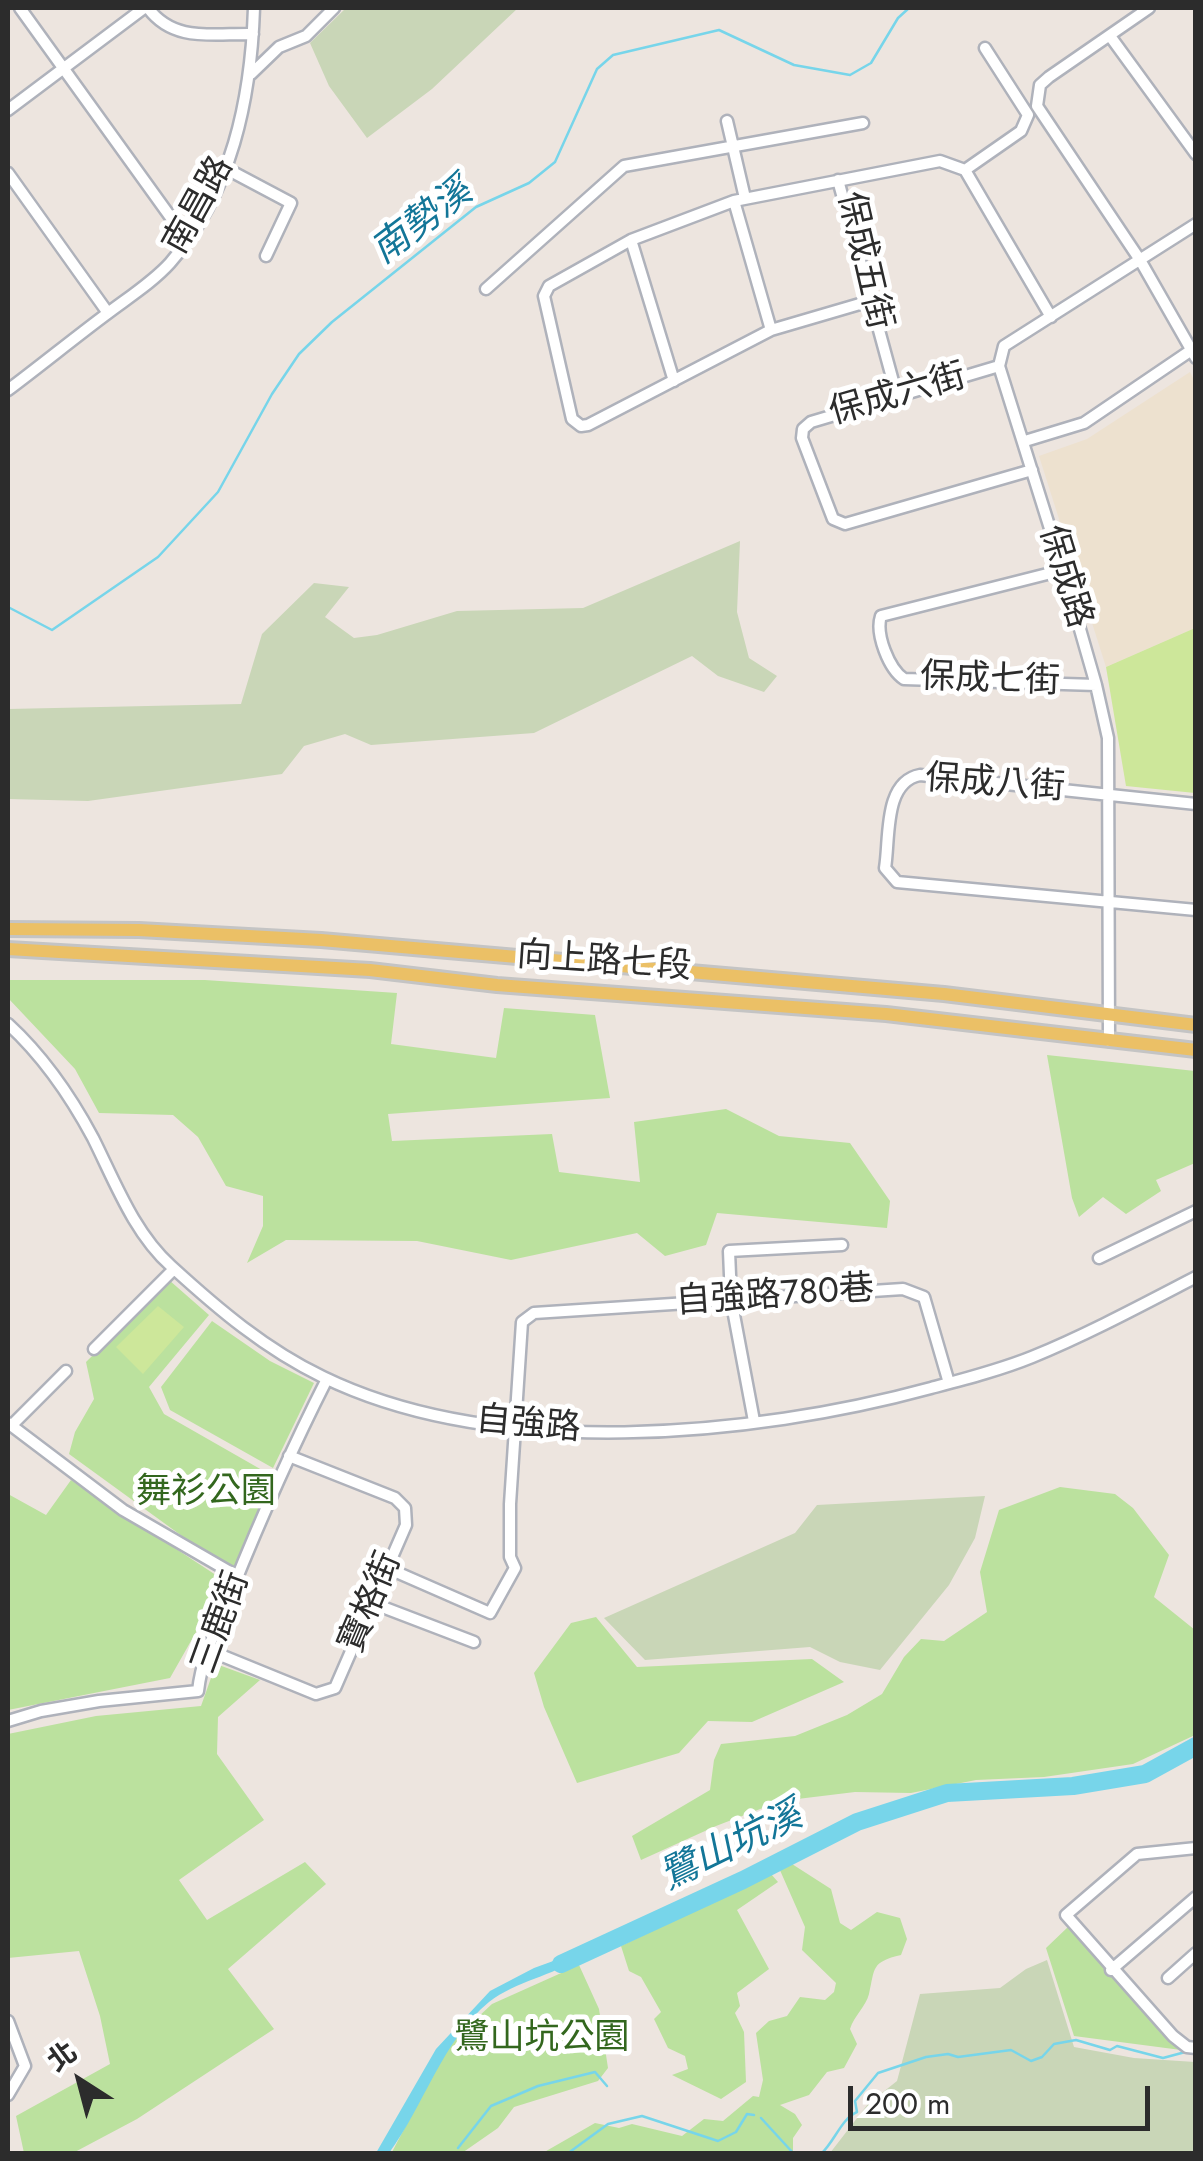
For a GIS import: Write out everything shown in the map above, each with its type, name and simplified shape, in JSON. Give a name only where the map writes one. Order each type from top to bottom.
[{"type":"main road","name":"向上路七段","points":[[8,930],[139,930],[321,940],[944,994],[1196,1025]]},
{"type":"main road","name":"向上路七段","points":[[8,950],[370,970],[497,984],[886,1014],[1196,1050]]},
{"type":"street","points":[[20,8],[187,240]]},
{"type":"street","points":[[8,110],[146,8],[160,24],[173,30],[254,34]]},
{"type":"street","name":"南昌路","points":[[8,390],[166,267],[187,240],[216,191],[242,119],[250,74],[254,8]]},
{"type":"street","points":[[250,74],[279,47],[306,36],[334,8]]},
{"type":"street","points":[[1025,441],[1084,422],[1194,352],[1140,260],[1037,106],[1040,85],[1149,8]]},
{"type":"street","points":[[1110,36],[1196,154]]},
{"type":"street","points":[[985,48],[1028,114],[1021,131],[965,170],[1051,317]]},
{"type":"street","points":[[727,122],[770,330]]},
{"type":"street","points":[[486,289],[624,166],[863,123]]},
{"type":"street","name":"保成五街","points":[[897,396],[838,180],[940,162],[965,170]]},
{"type":"street","points":[[225,168],[290,203],[266,256]]},
{"type":"street","points":[[8,173],[108,313]]},
{"type":"street","points":[[838,180],[740,199],[631,240],[545,290],[572,418],[581,426],[588,425],[770,330],[870,301]]},
{"type":"street","points":[[999,366],[1004,346],[1196,224]]},
{"type":"street","points":[[631,240],[674,381]]},
{"type":"street","name":"保成六街","points":[[999,366],[811,422],[803,429],[802,438],[833,519],[845,524],[1032,470]]},
{"type":"street","name":"保成路","points":[[999,366],[1063,570],[1108,738],[1108,1040]]},
{"type":"street","name":"保成七街","points":[[1063,570],[881,616],[878,624],[894,672],[904,679],[1096,685]]},
{"type":"street","name":"保成八街","points":[[1196,804],[910,777],[894,794],[885,868],[896,882],[1196,910]]},
{"type":"street","name":"自強路","points":[[8,1024],[52,1070],[145,1236],[174,1270],[268,1347],[327,1379],[399,1406],[454,1419],[514,1427],[619,1432],[815,1416],[949,1383],[1033,1356],[1196,1277]]},
{"type":"street","points":[[1099,1258],[1196,1212]]},
{"type":"street","points":[[754,1421],[732,1299],[728,1251],[842,1244]]},
{"type":"street","points":[[94,1349],[174,1270]]},
{"type":"street","name":"自強路780巷","points":[[514,1427],[522,1322],[534,1313],[904,1288],[924,1297],[949,1383]]},
{"type":"street","points":[[66,1371],[9,1425],[112,1503],[237,1576]]},
{"type":"street","name":"三鹿街","points":[[8,1721],[99,1701],[198,1692],[208,1650],[237,1576],[327,1379]]},
{"type":"street","points":[[387,1568],[490,1613],[514,1568],[510,1556],[514,1427]]},
{"type":"street","name":"寶格街","points":[[208,1650],[316,1694],[335,1688],[406,1524],[405,1508],[396,1498],[289,1456]]},
{"type":"street","points":[[372,1603],[474,1642]]},
{"type":"street","points":[[1196,1848],[1137,1854],[1066,1915],[1174,2036],[1186,2047],[1196,2048]]},
{"type":"street","points":[[1112,1970],[1196,1896]]},
{"type":"street","points":[[1168,1978],[1196,1954]]},
{"type":"street","points":[[8,2021],[25,2066],[8,2095]]},
{"type":"shaded area","points":[[1190,372],[1196,384],[1195,628],[1106,667],[1039,456],[1087,439]]},
{"type":"green space","points":[[346,8],[518,8],[432,89],[367,138],[329,86],[310,43]]},
{"type":"green space","points":[[740,541],[737,612],[749,658],[777,676],[764,692],[718,676],[692,656],[534,733],[371,745],[345,734],[304,746],[282,774],[88,801],[8,799],[8,709],[241,704],[262,634],[314,583],[349,587],[325,617],[354,638],[457,611],[583,608]]},
{"type":"green space","points":[[1195,628],[1195,793],[1126,786],[1106,667]]},
{"type":"green space","points":[[8,980],[205,980],[397,993],[391,1044],[496,1058],[504,1008],[595,1015],[610,1098],[388,1114],[392,1141],[552,1134],[559,1172],[640,1182],[634,1122],[726,1109],[779,1136],[850,1143],[890,1201],[887,1228],[717,1213],[706,1245],[665,1256],[637,1233],[511,1260],[417,1241],[286,1240],[247,1263],[263,1226],[263,1196],[226,1186],[198,1137],[173,1115],[99,1113],[75,1069],[8,998]]},
{"type":"green space","points":[[1047,1055],[1195,1071],[1195,1163],[1156,1180],[1161,1191],[1126,1214],[1103,1197],[1079,1217],[1072,1198]]},
{"type":"green space","name":"舞衫公園","points":[[169,1280],[209,1315],[149,1387],[164,1414],[276,1478],[237,1576],[69,1454],[75,1432],[94,1399],[86,1362]]},
{"type":"green space","points":[[158,1306],[184,1327],[143,1374],[116,1347]]},
{"type":"green space","points":[[212,1321],[270,1361],[314,1383],[273,1468],[170,1410],[161,1387]]},
{"type":"green space","points":[[71,1480],[225,1581],[170,1678],[8,1710],[8,1494],[46,1515]]},
{"type":"green space","points":[[1060,1487],[1115,1494],[1133,1508],[1169,1555],[1154,1597],[1195,1630],[1195,1735],[1133,1764],[1044,1777],[976,1780],[911,1793],[855,1792],[781,1801],[641,1860],[632,1836],[710,1790],[714,1760],[721,1744],[795,1736],[847,1715],[882,1694],[904,1657],[921,1639],[944,1641],[987,1612],[980,1572],[999,1510]]},
{"type":"green space","points":[[985,1496],[975,1538],[949,1585],[880,1670],[840,1662],[810,1647],[645,1660],[604,1618],[795,1533],[817,1505]]},
{"type":"green space","points":[[596,1617],[637,1667],[812,1659],[844,1682],[752,1722],[708,1721],[679,1753],[577,1783],[544,1707],[534,1673],[571,1623]]},
{"type":"green space","points":[[216,1664],[260,1680],[218,1717],[217,1754],[264,1820],[179,1880],[207,1920],[305,1862],[326,1884],[228,1969],[274,2029],[137,2119],[73,2153],[24,2153],[16,2116],[110,2064],[100,2016],[79,1951],[8,1958],[8,1734],[96,1716],[201,1706]]},
{"type":"green space","points":[[792,1864],[831,1889],[840,1923],[851,1930],[877,1912],[900,1918],[907,1939],[901,1955],[876,1967],[867,1998],[850,2029],[857,2044],[844,2068],[827,2072],[809,2095],[780,2105],[795,2114],[802,2125],[793,2138],[793,2153],[541,2154],[595,2123],[619,2128],[632,2124],[682,2136],[704,2119],[723,2121],[753,2096],[759,2097],[763,2080],[756,2033],[769,2021],[787,2016],[800,1997],[825,2000],[834,1992],[836,1983],[802,1950],[805,1927],[779,1868]]},
{"type":"green space","points":[[771,1874],[778,1882],[737,1910],[769,1969],[737,1993],[740,2006],[735,2013],[744,2032],[746,2082],[721,2099],[672,2075],[688,2069],[685,2056],[668,2048],[654,2019],[661,2012],[641,1977],[629,1971],[621,1946]]},
{"type":"green space","points":[[1069,1926],[1181,2050],[1074,2036],[1046,1948]]},
{"type":"green space","points":[[1047,1960],[1074,2047],[1134,2058],[1195,2062],[1195,2153],[830,2153],[868,2104],[897,2081],[920,1994],[1000,1988],[1026,1969]]},
{"type":"green space","name":"鷺山坑公園","points":[[579,1965],[599,2009],[608,2068],[598,2081],[514,2107],[498,2128],[462,2153],[391,2154],[448,2045],[492,2004]]},
{"type":"water","points":[[567,1956],[580,1957],[500,1995],[473,2018],[458,2035],[389,2153],[376,2153],[436,2049],[490,1991]]},
{"type":"waterway","name":"南勢溪","points":[[8,607],[52,630],[158,557],[218,492],[272,394],[299,354],[332,322],[476,207],[529,183],[555,162],[597,69],[613,55],[719,30],[794,65],[850,75],[871,63],[898,18],[909,8]]},
{"type":"waterway","name":"鷺山坑溪","points":[[561,1964],[857,1822],[947,1793],[1073,1786],[1145,1774],[1196,1746]]},
{"type":"waterway","points":[[821,2154],[857,2112],[855,2101],[878,2073],[926,2057],[1011,2050],[1031,2061],[1042,2057],[1054,2044],[1076,2040],[1163,2058],[1189,2051]]},
{"type":"waterway","points":[[458,2148],[491,2106],[538,2086],[595,2072],[607,2086]]},
{"type":"waterway","points":[[567,2154],[608,2124],[642,2116],[718,2141],[736,2132],[747,2114],[754,2115]]},
{"type":"waterway","points":[[761,2118],[794,2154]]}]
